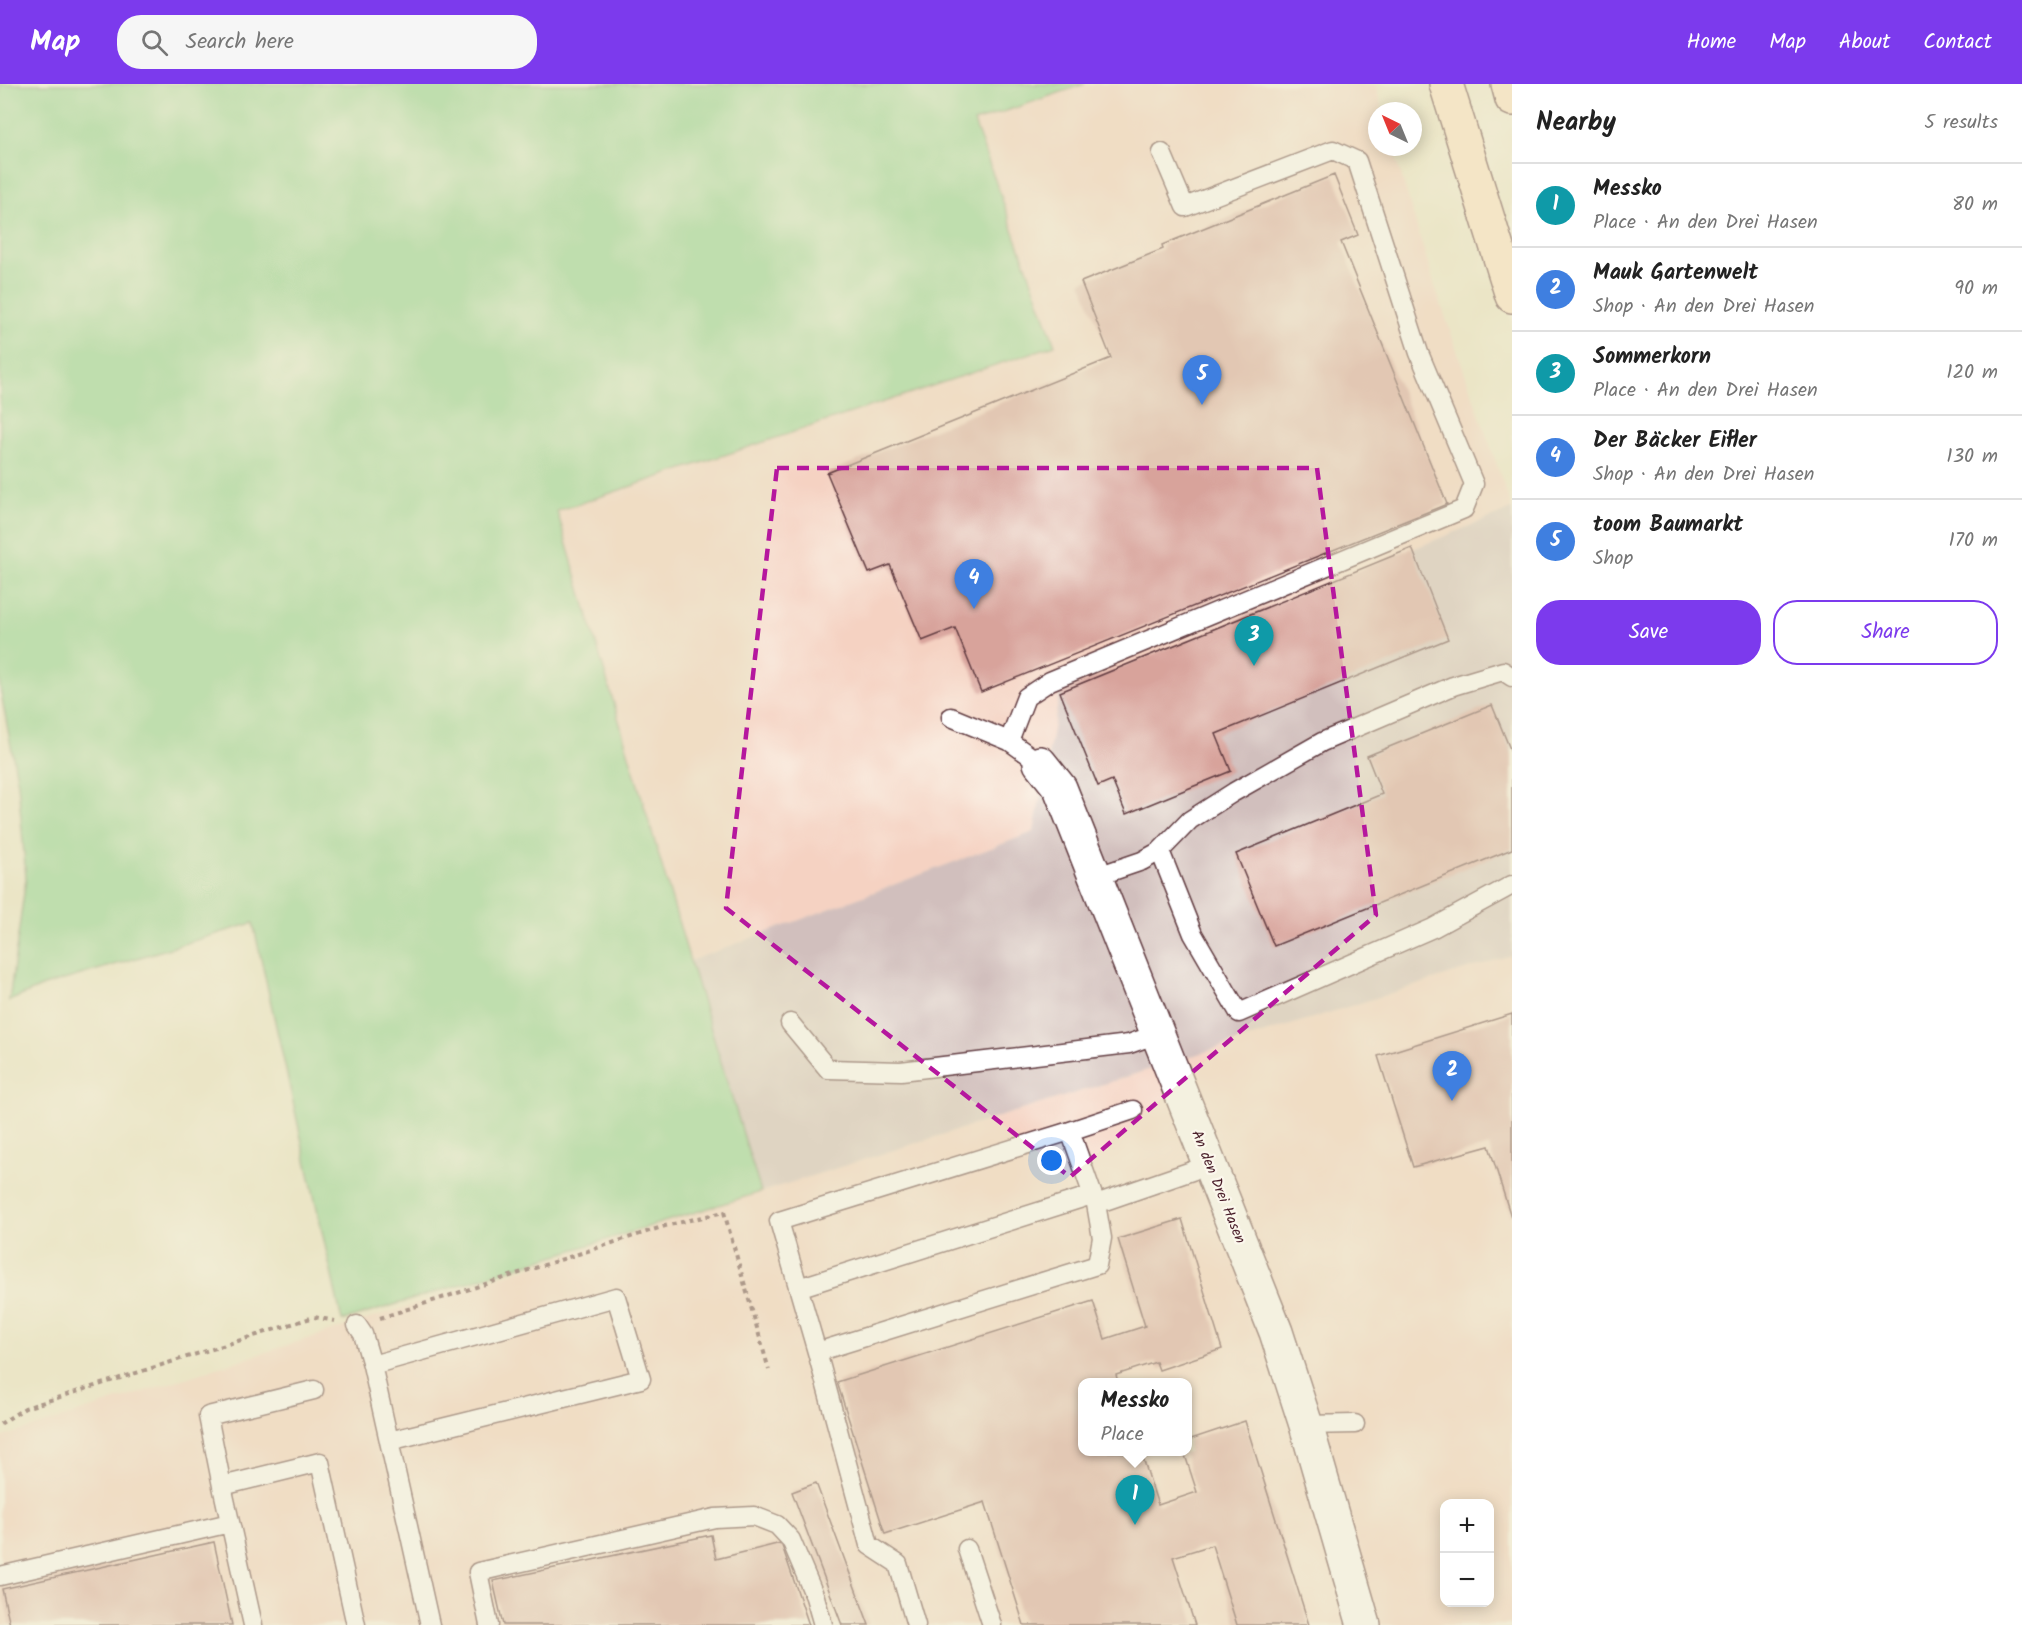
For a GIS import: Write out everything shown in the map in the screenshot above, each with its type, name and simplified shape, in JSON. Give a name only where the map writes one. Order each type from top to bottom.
[{"type":"main road","points":[[1446,84],[1512,296]]},
{"type":"main road","points":[[1508,84],[1512,99]]},
{"type":"street","name":"An den Drei Hasen","points":[[1040,763],[1060,788],[1276,1332],[1306,1425],[1364,1625]]},
{"type":"lane","points":[[1009,741],[1026,697],[1050,681],[1464,509],[1474,484],[1419,353],[1357,161],[1333,150],[1185,207],[1162,153]]},
{"type":"lane","points":[[1095,877],[1142,861],[1160,851],[1190,820],[1322,742],[1453,686],[1503,671],[1512,677]]},
{"type":"lane","points":[[951,717],[1009,741],[1040,763]]},
{"type":"lane","points":[[1160,851],[1193,934],[1239,1013],[1433,928],[1512,885]]},
{"type":"lane","points":[[790,1023],[828,1069],[849,1070],[901,1071],[1129,1044],[1157,1034]]},
{"type":"lane","points":[[916,1625],[898,1564],[869,1545],[818,1352],[779,1221],[1133,1110]]},
{"type":"lane","points":[[818,1352],[1097,1265],[1102,1238],[1094,1199],[1070,1131]]},
{"type":"lane","points":[[798,1288],[1209,1165]]},
{"type":"lane","points":[[372,1365],[616,1297],[641,1379],[389,1441]]},
{"type":"lane","points":[[357,1325],[363,1334],[372,1365],[430,1625]]},
{"type":"lane","points":[[253,1625],[208,1416],[314,1390]]},
{"type":"lane","points":[[1306,1425],[1355,1424]]},
{"type":"lane","points":[[222,1486],[320,1462],[356,1625]]},
{"type":"lane","points":[[489,1625],[478,1572],[716,1518],[754,1516],[777,1525],[791,1540],[815,1597],[823,1625]]},
{"type":"lane","points":[[0,1576],[230,1523]]},
{"type":"lane","points":[[967,1549],[992,1625]]},
{"type":"path","points":[[0,1424],[25,1408],[314,1317],[357,1325],[665,1226],[724,1212],[769,1370]]},
{"type":"highlighted area","points":[[777,468],[1317,468],[1376,915],[1070,1177],[726,908]]},
{"type":"shaded area","points":[[1085,84],[1375,84],[1380,102],[1368,102],[1368,156],[1396,156],[1434,284],[1512,509],[1060,692],[1034,832],[690,961],[557,511],[1054,345],[973,122]]},
{"type":"shaded area","points":[[1512,509],[1512,955],[761,1192],[690,961],[1034,832],[1060,692]]},
{"type":"shaded area","points":[[1512,955],[1512,1625],[0,1625],[0,1438],[761,1192]]},
{"type":"green space","points":[[0,84],[1085,84],[974,122],[1055,345],[557,511],[761,1192],[342,1321],[253,923],[44,986],[9,1001],[26,878],[18,783],[0,688]]},
{"type":"building","points":[[1334,175],[1358,235],[1341,242],[1447,504],[981,692],[955,628],[922,641],[890,565],[869,573],[827,473],[1111,358],[1081,282],[1163,249],[1162,245]]},
{"type":"building","points":[[1412,548],[1448,639],[1216,734],[1231,771],[1126,814],[1112,780],[1098,786],[1060,692]]},
{"type":"building","points":[[1492,705],[1512,754],[1512,849],[1274,946],[1236,854],[1382,794],[1367,756]]},
{"type":"building","points":[[1512,1014],[1511,1217],[1489,1146],[1413,1167],[1378,1056]]},
{"type":"building","points":[[1182,1219],[1222,1349],[1159,1370],[1156,1362],[1116,1375],[1117,1378],[1078,1378],[1078,1456],[1142,1456],[1158,1505],[1197,1492],[1185,1456],[1192,1456],[1192,1439],[1245,1421],[1309,1625],[1237,1625],[1212,1545],[1173,1557],[1195,1625],[1024,1625],[985,1502],[885,1534],[837,1382],[1093,1301],[1105,1339],[1145,1326],[1118,1239]]},
{"type":"building","points":[[816,1483],[869,1625],[842,1625],[792,1492]]},
{"type":"building","points":[[711,1535],[716,1559],[781,1543],[809,1625],[503,1625],[493,1581]]},
{"type":"building","points":[[214,1542],[232,1625],[10,1625],[2,1589]]},
{"type":"place","name":"toom Baumarkt","points":[[1202,405]]},
{"type":"place","name":"Der Bäcker Eifler","points":[[974,609]]},
{"type":"place","name":"Sommerkorn","points":[[1254,666]]},
{"type":"place","name":"Mauk Gartenwelt","points":[[1452,1101]]},
{"type":"place","name":"Messko","points":[[1135,1525]]}]
